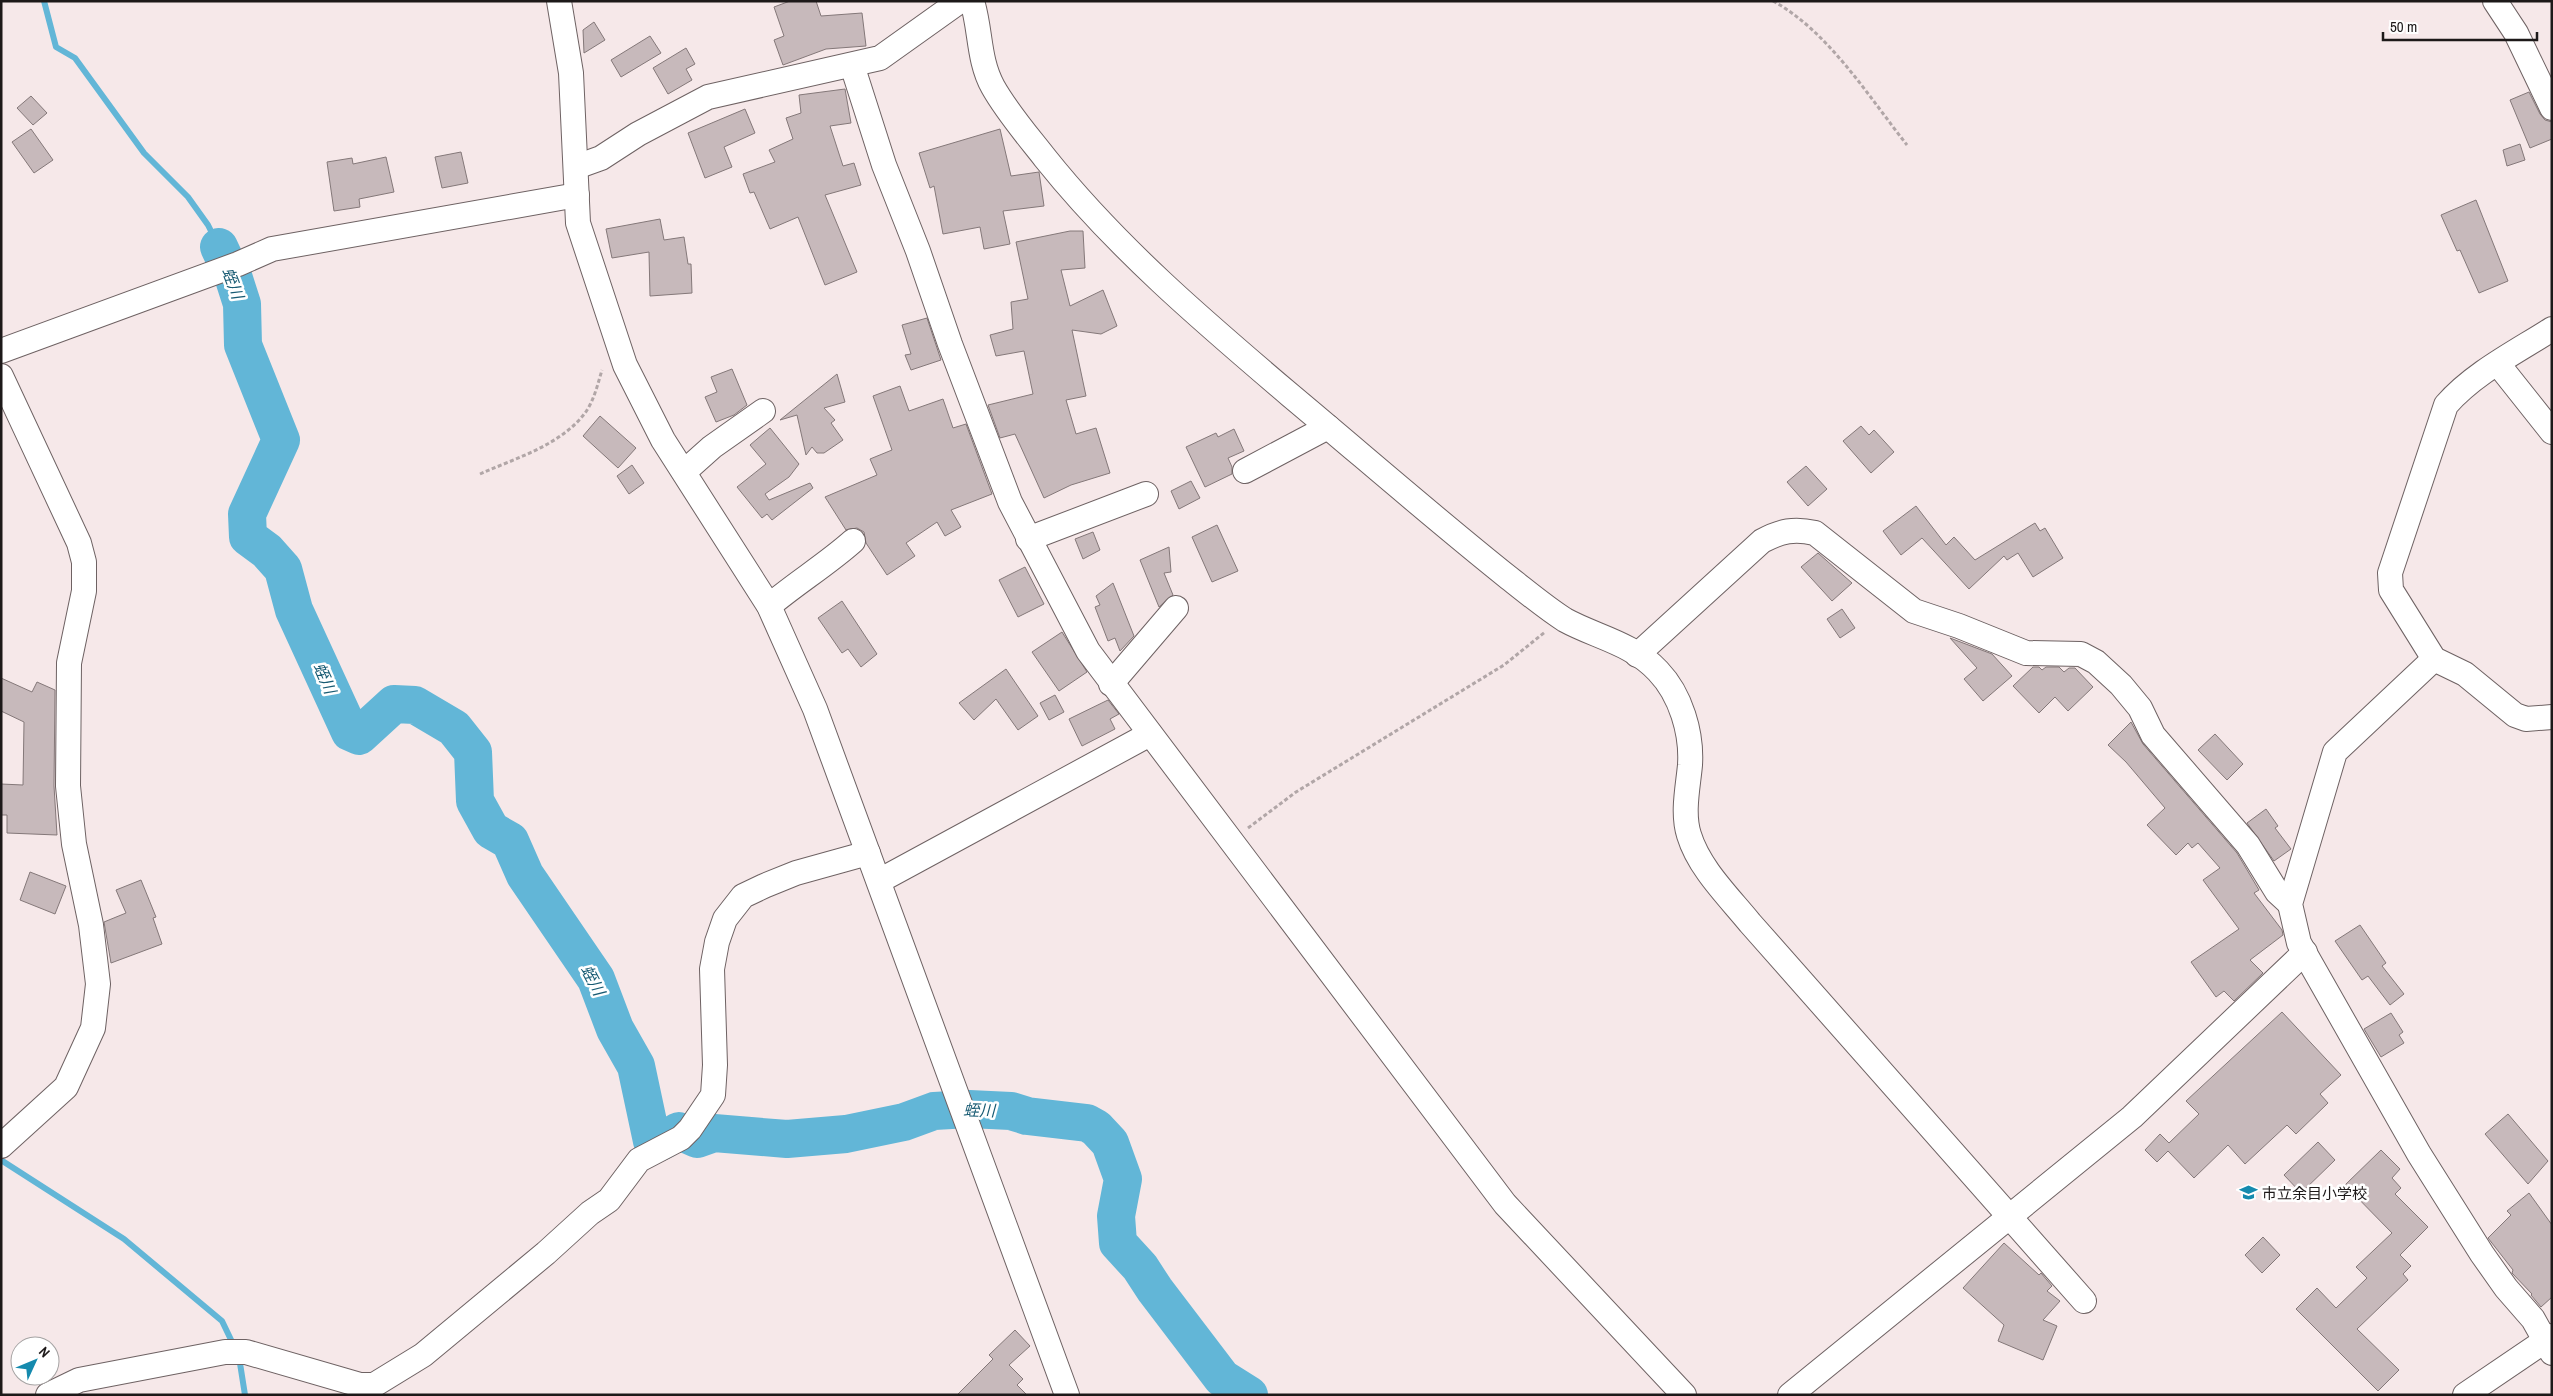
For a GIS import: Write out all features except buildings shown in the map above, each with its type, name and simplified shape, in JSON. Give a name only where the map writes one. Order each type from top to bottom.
[{"type":"street","points":[[558,1],[571,74],[578,223],[618,348],[663,440],[769,606],[815,709],[1067,1395]]},
{"type":"street","points":[[576,167],[600,158],[638,134],[708,97],[880,58],[960,1]]},
{"type":"street","points":[[972,1],[978,19],[983,66],[993,88],[1020,127],[1082,205],[1145,268],[1224,339],[1509,578],[1563,618],[1609,638],[1637,655],[1657,670],[1667,681],[1677,700],[1684,721],[1690,760],[1686,805],[1688,834],[1702,862],[1750,923],[2084,1301]]},
{"type":"street","points":[[2495,1],[2516,33],[2552,108]]},
{"type":"street","points":[[852,65],[884,165],[918,251],[950,344],[1010,502],[1088,651],[1111,684],[1505,1204],[1684,1395]]},
{"type":"street","points":[[1,351],[272,249],[577,195]]},
{"type":"street","points":[[2552,329],[2458,392],[2446,406],[2390,573],[2391,590],[2434,659],[2464,674],[2515,715],[2526,719],[2552,717]]},
{"type":"street","points":[[2498,364],[2552,432]]},
{"type":"street","points":[[1,376],[76,536],[84,562],[84,591],[69,663],[68,786],[74,844],[92,925],[98,984],[92,1028],[66,1087],[1,1146]]},
{"type":"street","points":[[684,472],[712,447],[763,411]]},
{"type":"street","points":[[1245,471],[1328,427]]},
{"type":"street","points":[[1028,539],[1146,494]]},
{"type":"street","points":[[1637,655],[1762,541],[1777,533],[1797,529],[1816,533],[1914,611],[1959,626],[2026,653],[2081,654],[2096,662],[2140,708],[2153,736],[2248,845],[2278,892],[2290,904]]},
{"type":"street","points":[[769,606],[787,590],[830,562],[853,541]]},
{"type":"street","points":[[1111,684],[1176,608]]},
{"type":"street","points":[[2434,659],[2335,752],[2290,904],[2299,943],[2451,1206],[2506,1288],[2533,1319],[2549,1343],[2465,1395]]},
{"type":"street","points":[[879,881],[1150,734]]},
{"type":"street","points":[[48,1395],[79,1380],[235,1352],[360,1384],[374,1385],[423,1355],[546,1254],[590,1213],[609,1200],[639,1160],[686,1134],[713,1095],[715,1065],[712,969],[717,942],[725,919],[743,896],[796,873],[868,853]]},
{"type":"street","points":[[1790,1395],[2132,1117],[2305,952]]},
{"type":"path","points":[[1773,1],[1805,23],[1825,44],[1851,73],[1907,145]]},
{"type":"path","points":[[480,474],[536,450],[568,430],[586,411],[606,359],[618,348]]},
{"type":"path","points":[[1230,841],[1296,792],[1504,665],[1563,618]]},
{"type":"waterway","points":[[44,1],[56,47],[75,58],[144,153],[188,197],[208,225],[219,247]]},
{"type":"waterway","name":"蛭川","points":[[219,247],[234,279],[242,304],[243,345],[281,440],[247,514],[248,537],[267,551],[283,569],[294,610],[350,732],[359,736],[394,704],[415,705],[454,728],[473,752],[475,801],[491,830],[510,841],[525,875],[596,979],[615,1029],[636,1066],[652,1141],[660,1142],[679,1131],[697,1139],[714,1133],[787,1139],[846,1134],[904,1122],[934,1111],[969,1109],[1011,1111],[1027,1116],[1087,1123],[1096,1128],[1110,1143],[1123,1179],[1116,1216],[1118,1243],[1140,1267],[1155,1290],[1222,1378],[1249,1395]]},
{"type":"waterway","points":[[1,1160],[124,1239],[222,1321],[234,1346]]},
{"type":"waterway","points":[[239,1357],[245,1395]]},
{"type":"place","name":"市立余目小学校","points":[[2248,1193]]}]
